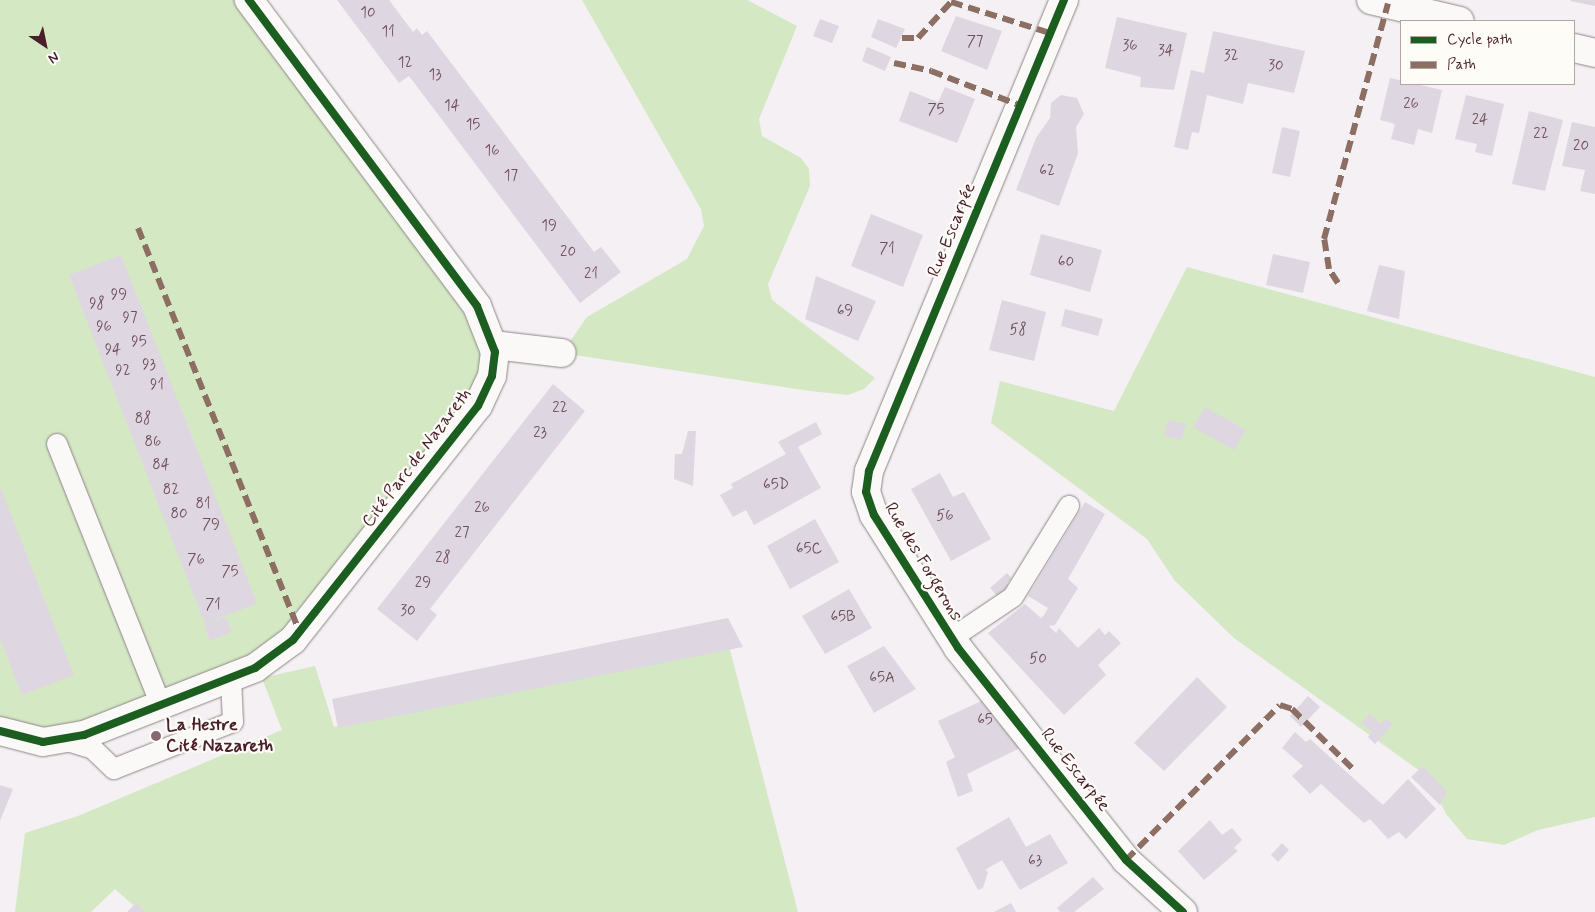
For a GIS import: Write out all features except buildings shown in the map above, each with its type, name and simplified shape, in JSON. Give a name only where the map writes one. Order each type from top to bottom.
[{"type":"street","name":"Cité Parc de Nazareth","points":[[0,731],[43,742],[62,739],[161,706],[231,678],[278,651],[310,622],[478,406],[492,376],[494,345],[477,306],[249,0]]},
{"type":"street","name":"Rue Escarpée","points":[[869,472],[1064,0]]},
{"type":"street","points":[[1371,0],[1456,20]]},
{"type":"street","points":[[1575,48],[1595,54]]},
{"type":"street","points":[[494,345],[562,353]]},
{"type":"street","name":"Rue des Forgerons","points":[[869,472],[866,492],[874,515],[952,638]]},
{"type":"street","name":"Rue Escarpée","points":[[952,638],[1126,860],[1183,912]]},
{"type":"lane","points":[[58,444],[161,706]]},
{"type":"lane","points":[[952,638],[1013,597],[1069,506]]},
{"type":"lane","points":[[62,739],[92,749],[114,769],[233,722],[231,678]]},
{"type":"green space","points":[[0,0],[250,0],[478,302],[497,362],[274,652],[64,740],[0,734]]},
{"type":"green space","points":[[582,0],[747,0],[797,26],[759,119],[762,136],[801,158],[809,169],[810,186],[768,284],[772,300],[875,378],[864,389],[848,395],[810,391],[562,353],[587,317],[687,259],[704,226],[701,209]]},
{"type":"green space","points":[[1187,267],[1595,377],[1595,817],[1538,830],[1504,845],[1467,839],[1446,814],[1427,776],[1234,638],[1175,581],[1147,539],[991,423],[1000,381],[1114,411]]},
{"type":"green space","points":[[728,642],[798,912],[141,912],[115,889],[91,912],[15,912],[25,833],[78,816],[282,730],[262,678],[315,666],[334,727]]},
{"type":"marked path","points":[[902,38],[918,38],[951,2],[1050,33]]},
{"type":"marked path","points":[[1338,283],[1329,269],[1324,239],[1388,4]]},
{"type":"marked path","points":[[894,63],[931,71],[1019,105]]},
{"type":"marked path","points":[[138,228],[300,633]]},
{"type":"marked path","points":[[1126,860],[1280,705],[1292,709],[1353,769]]},
{"type":"cycle path","points":[[0,731],[43,742],[84,735],[255,668],[293,640],[478,406],[492,376],[495,352],[477,306],[249,0]]},
{"type":"cycle path","points":[[1064,0],[869,471],[866,492],[874,515],[958,648],[1126,860],[1183,912]]},
{"type":"place","name":"La Hestre Cité Nazareth","points":[[156,736]]}]
